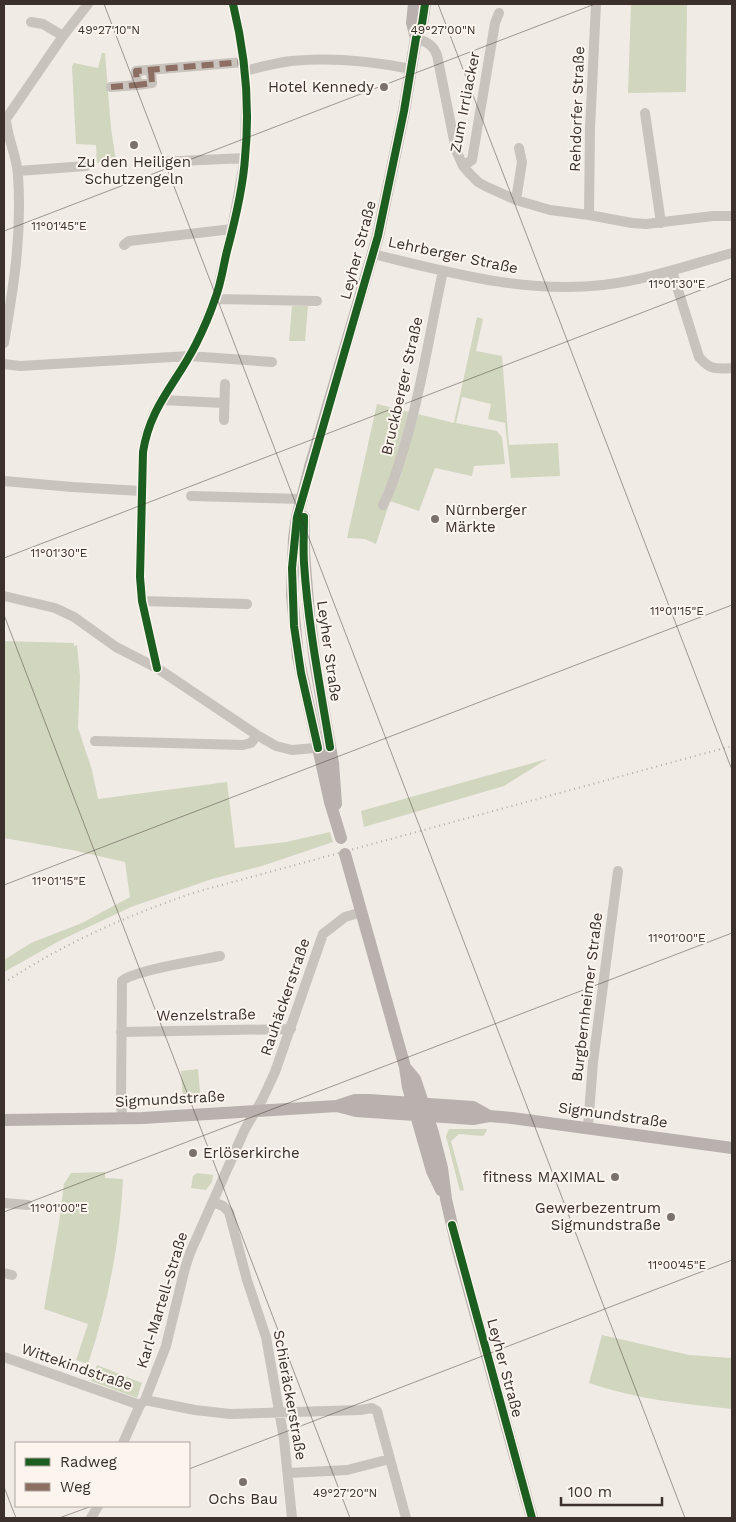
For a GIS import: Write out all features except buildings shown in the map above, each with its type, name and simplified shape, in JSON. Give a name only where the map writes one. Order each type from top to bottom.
[{"type":"main road","name":"Leyher Straße","points":[[414,4],[412,23],[416,38]]},
{"type":"main road","name":"Leyher Straße","points":[[340,833],[335,780],[324,748],[308,608],[304,562],[305,518],[303,499],[314,454],[373,254],[393,166],[416,38],[422,24],[425,4]]},
{"type":"main road","name":"Leyher Straße","points":[[345,854],[405,1067],[407,1080],[420,1108],[432,1171],[446,1199],[459,1254],[532,1518]]},
{"type":"main road","name":"Sigmundstraße","points":[[4,1120],[122,1118],[337,1106],[356,1111],[420,1108],[473,1118],[489,1116],[588,1127],[732,1148]]},
{"type":"street","points":[[4,336],[18,249],[20,207],[18,171],[6,119],[63,36],[88,4]]},
{"type":"street","name":"Rehdorfer Straße","points":[[589,215],[590,129],[596,4]]},
{"type":"street","name":"Zum Irrliacker","points":[[463,166],[472,160],[495,23],[499,13]]},
{"type":"street","points":[[31,22],[43,24],[63,36]]},
{"type":"street","points":[[157,668],[142,601],[140,577],[141,491],[146,434],[161,400],[196,344],[215,299],[232,229],[245,158],[244,66],[238,24]]},
{"type":"street","points":[[416,38],[430,44],[436,51],[456,150],[463,166],[478,182],[516,200],[550,210],[646,224],[713,216],[732,216]]},
{"type":"street","points":[[111,87],[137,84],[136,71],[244,66],[289,61],[325,59],[362,60],[411,68]]},
{"type":"street","points":[[646,113],[661,223]]},
{"type":"street","points":[[516,200],[522,162],[519,148]]},
{"type":"street","points":[[159,162],[245,158]]},
{"type":"street","points":[[18,171],[86,166]]},
{"type":"street","points":[[124,245],[129,241],[232,229]]},
{"type":"street","name":"Lehrberger Straße","points":[[373,254],[501,283],[553,287],[601,285],[636,280],[732,253]]},
{"type":"street","name":"Bruckberger Straße","points":[[383,505],[390,494],[409,430],[421,383],[443,271]]},
{"type":"street","points":[[672,271],[699,357],[706,366],[717,369],[732,368]]},
{"type":"street","points":[[215,299],[317,301]]},
{"type":"street","points":[[4,364],[20,366],[189,356],[272,362]]},
{"type":"street","points":[[224,420],[225,384]]},
{"type":"street","points":[[161,400],[224,403]]},
{"type":"street","points":[[4,480],[72,487],[141,491]]},
{"type":"street","points":[[191,496],[303,499]]},
{"type":"street","points":[[4,596],[65,612],[116,647],[157,668],[276,746],[298,750],[324,748]]},
{"type":"street","points":[[142,601],[247,604]]},
{"type":"street","points":[[95,741],[243,745],[251,742],[257,735]]},
{"type":"street","name":"Burgbernheimer Straße","points":[[588,1127],[593,1062],[618,871]]},
{"type":"street","name":"Rauhäckerstraße","points":[[255,1111],[268,1088],[291,1029],[323,934],[337,922],[362,912]]},
{"type":"street","points":[[122,1118],[121,984],[125,978],[220,956]]},
{"type":"street","name":"Wenzelstraße","points":[[121,1032],[291,1029]]},
{"type":"street","name":"Karl-Martell-Straße","points":[[123,1442],[143,1402],[166,1346],[187,1261],[245,1129],[255,1111]]},
{"type":"street","name":"Schieräckerstraße","points":[[213,1202],[223,1206],[229,1212],[247,1280],[266,1337],[289,1473],[292,1518]]},
{"type":"street","points":[[4,1203],[28,1205]]},
{"type":"street","name":"Wittekindstraße","points":[[4,1357],[143,1402],[195,1410],[230,1414],[372,1408],[377,1411],[390,1460]]},
{"type":"street","points":[[289,1473],[347,1470],[390,1460],[406,1518]]},
{"type":"street","points":[[91,1518],[97,1507]]},
{"type":"green space","points":[[631,4],[687,4],[686,92],[628,93]]},
{"type":"green space","points":[[102,53],[105,53],[111,128],[116,161],[97,163],[96,145],[76,144],[72,67],[74,63],[98,68]]},
{"type":"green space","points":[[292,306],[308,306],[305,341],[289,341]]},
{"type":"green space","points":[[477,317],[483,319],[476,351],[502,356],[509,445],[558,443],[560,476],[511,478],[505,423],[488,419],[491,404],[462,397],[456,423],[497,431],[502,437],[505,464],[474,466],[472,476],[435,468],[419,511],[390,501],[376,544],[365,539],[347,538],[377,404],[454,423]]},
{"type":"green space","points":[[4,641],[74,643],[74,646],[77,645],[80,676],[78,728],[92,770],[98,799],[227,782],[235,848],[286,842],[330,832],[333,842],[262,866],[212,879],[131,907],[61,940],[4,972],[4,960],[31,943],[82,923],[130,897],[125,862],[4,838]]},
{"type":"green space","points":[[547,759],[504,786],[364,827],[361,811]]},
{"type":"green space","points":[[198,1069],[201,1103],[183,1104],[181,1071]]},
{"type":"green space","points":[[449,1129],[487,1129],[483,1136],[459,1134],[451,1141],[464,1190],[460,1191],[446,1136]]},
{"type":"green space","points":[[105,1172],[105,1178],[123,1179],[119,1226],[107,1296],[88,1364],[76,1360],[88,1324],[44,1309],[64,1184],[71,1173]]},
{"type":"green space","points":[[197,1173],[213,1175],[212,1182],[206,1190],[191,1188],[193,1176]]},
{"type":"green space","points":[[602,1335],[689,1355],[732,1358],[732,1409],[642,1397],[589,1383]]},
{"type":"green space","points":[[97,1365],[142,1383],[137,1398],[91,1381]]},
{"type":"railway","points":[[4,983],[50,955],[97,931],[196,892],[732,746]]},
{"type":"marked path","points":[[151,70],[152,83],[137,85],[136,71],[244,62]]},
{"type":"marked path","points":[[111,87],[137,85]]},
{"type":"cycle path","points":[[157,668],[142,601],[140,577],[143,452],[151,421],[188,358],[211,310],[219,287],[238,205],[245,158],[247,100],[241,42],[233,4]]},
{"type":"cycle path","points":[[318,748],[301,673],[294,626],[292,568],[297,517],[378,236],[404,111],[416,38],[422,24],[425,4]]},
{"type":"cycle path","points":[[304,517],[304,557],[308,609],[330,747]]},
{"type":"cycle path","points":[[452,1225],[532,1518]]},
{"type":"place","name":"Hotel Kennedy","points":[[384,87]]},
{"type":"place","name":"Zu den Heiligen Schutzengeln","points":[[134,145]]},
{"type":"place","name":"Nürnberger Märkte","points":[[435,519]]},
{"type":"place","name":"Erlöserkirche","points":[[193,1153]]},
{"type":"place","name":"fitness MAXIMAL","points":[[615,1177]]},
{"type":"place","name":"Gewerbezentrum Sigmundstraße","points":[[671,1217]]},
{"type":"place","name":"Ochs Bau","points":[[243,1482]]}]
